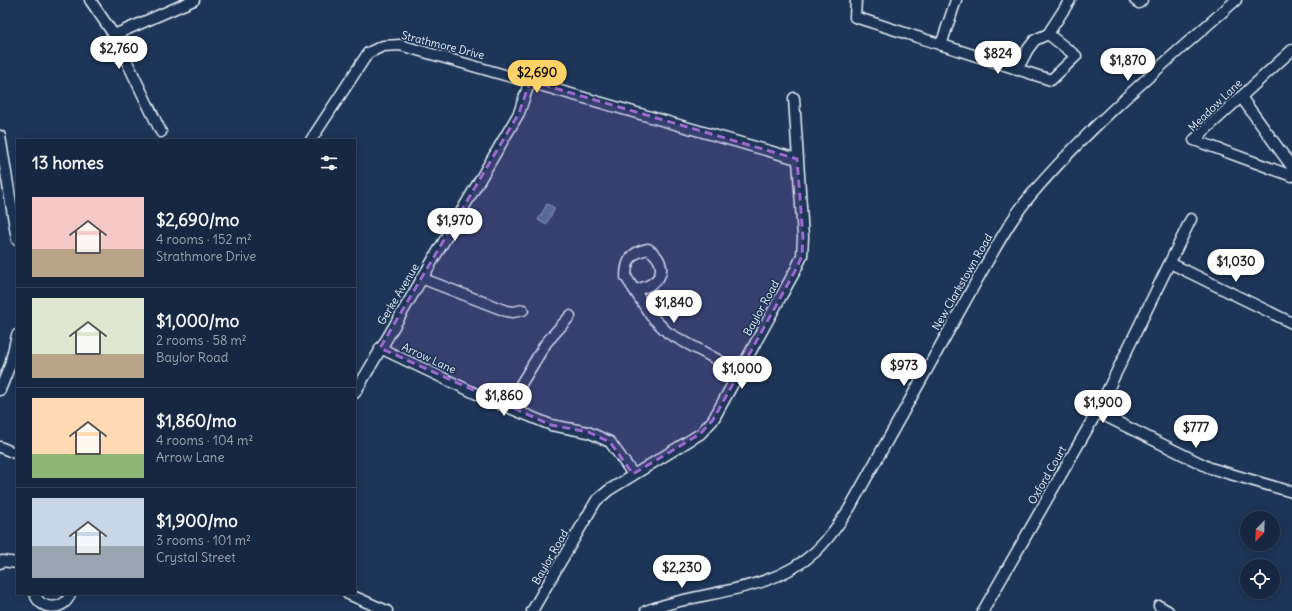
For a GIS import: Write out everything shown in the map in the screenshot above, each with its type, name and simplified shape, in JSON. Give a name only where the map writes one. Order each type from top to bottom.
[{"type":"street","points":[[90,0],[114,35],[161,132]]},
{"type":"street","points":[[114,35],[194,0]]},
{"type":"street","points":[[856,0],[855,17],[941,46],[1051,80],[1076,56],[1048,34]]},
{"type":"street","points":[[941,46],[956,0]]},
{"type":"street","points":[[1018,70],[1028,49],[1035,40],[1048,34],[1070,0]]},
{"type":"street","points":[[1135,0],[1139,3],[1142,0]]},
{"type":"street","name":"New Clarkstown Road","points":[[646,611],[670,603],[769,580],[792,569],[815,552],[833,532],[849,509],[986,264],[1007,228],[1030,196],[1102,121],[1236,0]]},
{"type":"street","name":"Strathmore Drive","points":[[312,139],[368,53],[382,46],[400,45],[530,81],[797,159]]},
{"type":"street","name":"Meadow Lane","points":[[1292,50],[1194,140],[1292,176]]},
{"type":"street","name":"Gerke Avenue","points":[[356,391],[519,113],[530,81]]},
{"type":"street","points":[[1241,97],[1292,167]]},
{"type":"street","name":"Baylor Road","points":[[532,611],[596,501],[609,490],[633,474],[700,434],[713,420],[795,272],[802,256],[803,237],[794,98]]},
{"type":"street","points":[[0,136],[16,234]]},
{"type":"street","name":"Oxford Court","points":[[983,611],[1097,412],[1191,219]]},
{"type":"street","points":[[1170,263],[1292,323]]},
{"type":"street","points":[[421,278],[506,311],[514,312],[523,310]]},
{"type":"street","points":[[636,290],[651,316],[668,333],[740,372]]},
{"type":"street","points":[[507,406],[546,343],[570,316]]},
{"type":"street","points":[[0,390],[10,365],[16,339]]},
{"type":"street","name":"Arrow Lane","points":[[380,348],[551,425],[588,432],[610,442],[633,474]]},
{"type":"street","points":[[1097,412],[1210,468],[1292,492]]},
{"type":"street","points":[[0,447],[16,454]]},
{"type":"street","points":[[0,563],[2,561],[16,563]]},
{"type":"street","points":[[35,595],[38,602],[51,608],[58,608],[64,604],[69,595]]},
{"type":"street","points":[[350,595],[387,611]]},
{"type":"highlighted area","points":[[530,81],[797,159],[803,237],[802,256],[795,271],[713,420],[700,434],[633,474],[610,442],[588,432],[551,425],[380,348],[519,113]]},
{"type":"water","points":[[547,204],[555,208],[546,225],[538,220]]}]
